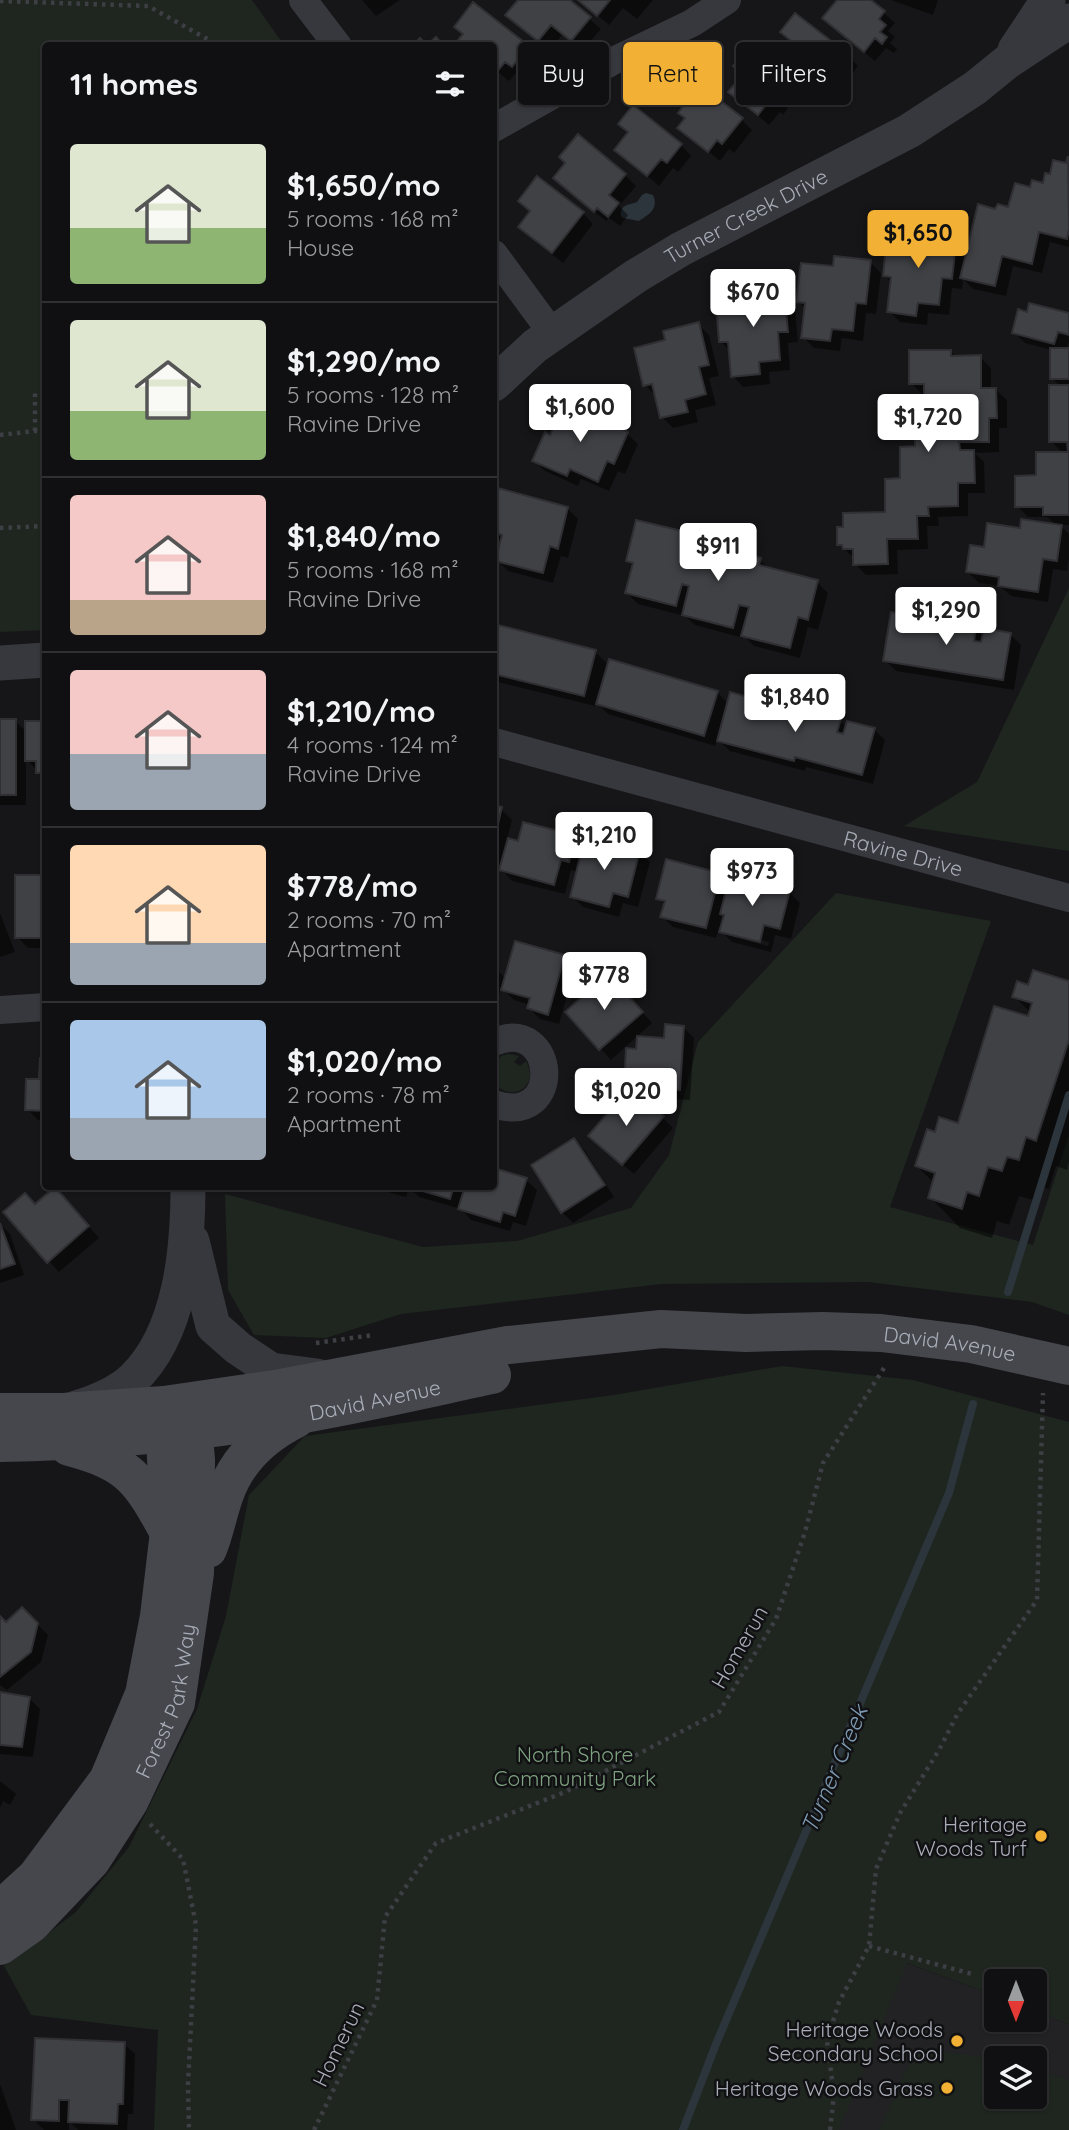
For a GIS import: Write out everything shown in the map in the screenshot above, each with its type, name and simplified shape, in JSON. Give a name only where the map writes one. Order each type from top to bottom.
[{"type":"main road","name":"David Avenue","points":[[179,1417],[332,1379],[508,1345],[661,1329],[746,1333],[823,1331],[928,1338],[971,1344],[1056,1380]]},
{"type":"main road","name":"David Avenue","points":[[0,1443],[57,1427],[179,1417],[307,1414],[512,1370],[746,1333]]},
{"type":"main road","name":"David Avenue","points":[[0,1412],[57,1427]]},
{"type":"main road","points":[[195,1573],[210,1545],[229,1485],[241,1462],[267,1437],[307,1414]]},
{"type":"main road","name":"Forest Park Way","points":[[0,1910],[36,1877],[108,1780],[144,1693],[159,1616],[179,1417]]},
{"type":"main road","name":"Forest Park Way","points":[[0,1946],[31,1924],[91,1861],[130,1802],[176,1703],[195,1573],[196,1460],[179,1417]]},
{"type":"main road","points":[[57,1427],[97,1456],[122,1467],[144,1489],[169,1532]]},
{"type":"street","points":[[303,0],[335,42]]},
{"type":"street","points":[[497,126],[611,62],[692,23],[727,0]]},
{"type":"street","name":"Turner Creek Drive","points":[[1007,62],[1048,0]]},
{"type":"street","name":"Turner Creek Drive","points":[[497,381],[552,333],[636,276],[681,249],[909,131],[1069,21]]},
{"type":"street","points":[[497,258],[552,333]]},
{"type":"street","points":[[0,663],[42,660]]},
{"type":"street","name":"Ravine Drive","points":[[497,743],[1069,898]]},
{"type":"street","points":[[0,1010],[42,1007]]},
{"type":"street","points":[[497,1041],[513,1037],[533,1045],[545,1064],[546,1075],[537,1096],[528,1104],[516,1107],[497,1105]]},
{"type":"street","points":[[57,1427],[93,1402],[117,1391],[133,1379],[148,1361],[172,1315],[188,1228],[188,1190]]},
{"type":"street","points":[[188,1228],[213,1326],[238,1348],[271,1370],[332,1379]]},
{"type":"path","points":[[0,1],[148,6],[211,42]]},
{"type":"path","points":[[35,389],[35,431]]},
{"type":"path","points":[[0,435],[42,432]]},
{"type":"path","points":[[0,528],[42,526]]},
{"type":"path","name":"Homerun","points":[[314,2130],[377,2000],[385,1917],[436,1843],[565,1792],[719,1712],[776,1619],[806,1532],[823,1464],[884,1368]]},
{"type":"path","points":[[830,2130],[834,2095],[827,2040],[839,2002],[869,1946],[876,1869],[900,1813],[939,1750],[958,1713],[1037,1600],[1056,1380]]},
{"type":"path","points":[[130,1802],[183,1858],[196,1925],[188,2084],[190,2130]]},
{"type":"path","points":[[869,1946],[972,1974]]},
{"type":"shaded area","points":[[646,193],[653,195],[655,200],[650,213],[639,221],[621,216],[624,207],[637,202]]},
{"type":"shaded area","name":"Heritage Woods Secondary School","points":[[879,1953],[984,1992],[984,2032],[1047,2032],[1047,2016],[1069,2024],[1069,2130],[812,2130]]},
{"type":"green space","points":[[0,0],[252,0],[282,42],[42,42],[42,630],[0,632]]},
{"type":"green space","points":[[1069,588],[1069,851],[904,826],[977,782]]},
{"type":"green space","points":[[836,893],[991,921],[890,1207],[1033,1245],[1069,1135],[1069,1315],[1032,1302],[868,1282],[661,1284],[401,1314],[326,1338],[254,1335],[228,1290],[225,1194],[423,1247],[517,1241],[631,1208],[669,1155],[698,1042]]},
{"type":"green space","points":[[501,1056],[519,1056],[514,1062],[520,1066],[526,1061],[530,1078],[522,1090],[508,1092],[497,1085],[497,1061]]},
{"type":"green space","name":"North Shore Community Park","points":[[782,1366],[913,1380],[1069,1422],[1069,2024],[1047,2016],[1047,1969],[984,1969],[984,1992],[907,1963],[839,2130],[154,2130],[158,2030],[31,2015],[4,1966],[76,1912],[129,1847],[197,1709],[226,1616],[249,1495],[305,1436],[614,1395]]},
{"type":"green space","name":"Heritage Woods Grass","points":[[916,2048],[984,2057],[984,2109],[1047,2109],[1047,2072],[1069,2080],[1069,2130],[879,2130]]},
{"type":"building","points":[[518,0],[570,0],[591,17],[571,41],[551,25],[538,41],[505,15]]},
{"type":"building","points":[[578,0],[610,0],[597,16]]},
{"type":"building","points":[[837,0],[871,0],[885,11],[879,19],[886,25],[880,32],[887,37],[882,44],[875,38],[864,52],[822,18]]},
{"type":"building","points":[[473,2],[524,42],[518,42],[518,60],[512,67],[505,62],[497,72],[497,42],[460,42],[458,40],[463,34],[454,27]]},
{"type":"building","points":[[795,13],[832,42],[793,42],[780,32]]},
{"type":"building","points":[[736,82],[736,98],[728,92]]},
{"type":"building","points":[[722,102],[743,118],[722,144],[717,140],[708,152],[677,128],[685,118],[678,113],[683,106],[722,105]]},
{"type":"building","points":[[633,105],[682,144],[667,163],[661,159],[647,176],[614,150],[628,132],[618,124]]},
{"type":"building","points":[[745,105],[766,105],[758,115]]},
{"type":"building","points":[[578,134],[626,174],[609,195],[619,203],[608,217],[597,208],[594,212],[553,178],[565,163],[559,157]]},
{"type":"building","points":[[1068,156],[1067,239],[1039,232],[1032,264],[1002,256],[995,286],[960,278],[978,204],[995,209],[998,204],[1008,207],[1015,183],[1030,187],[1032,180],[1043,183],[1045,173],[1050,174],[1053,160],[1066,163]]},
{"type":"building","points":[[537,176],[584,212],[552,253],[518,227],[530,211],[518,201]]},
{"type":"building","points":[[920,231],[957,235],[952,279],[942,278],[939,305],[918,303],[916,316],[887,312],[891,277],[883,276],[887,237],[919,241]]},
{"type":"building","points":[[834,256],[871,260],[866,304],[856,303],[853,331],[832,329],[830,341],[801,338],[805,303],[796,302],[801,263],[833,266]]},
{"type":"building","points":[[784,287],[788,332],[778,332],[780,360],[759,362],[760,374],[731,377],[728,342],[719,342],[716,303],[748,300],[747,290]]},
{"type":"building","points":[[1029,303],[1069,313],[1069,335],[1058,332],[1054,344],[1012,333],[1018,309],[1027,312]]},
{"type":"building","points":[[699,322],[709,365],[699,367],[706,394],[685,400],[688,412],[660,418],[652,384],[643,386],[634,348],[665,340],[663,331]]},
{"type":"building","points":[[1050,348],[1069,348],[1069,379],[1050,379]]},
{"type":"building","points":[[909,350],[951,350],[951,356],[981,355],[981,388],[996,388],[997,418],[989,418],[989,442],[959,442],[960,450],[974,450],[975,483],[958,483],[958,506],[928,507],[929,516],[917,516],[918,539],[887,539],[888,564],[853,565],[853,549],[843,549],[842,545],[837,545],[837,527],[843,527],[843,513],[885,512],[885,479],[900,478],[900,447],[915,446],[915,417],[924,417],[924,384],[909,384]]},
{"type":"building","points":[[1049,385],[1069,385],[1069,515],[1043,515],[1043,507],[1015,507],[1015,476],[1036,475],[1036,452],[1068,452],[1067,442],[1049,442]]},
{"type":"building","points":[[565,403],[628,432],[614,464],[607,461],[598,482],[570,469],[567,476],[532,461],[545,432],[550,435]]},
{"type":"building","points":[[497,488],[568,507],[558,549],[550,546],[543,573],[497,562],[502,535],[497,533]]},
{"type":"building","points":[[1021,519],[1062,525],[1057,561],[1043,559],[1038,592],[998,586],[999,577],[966,572],[970,545],[984,547],[987,523],[1020,528]]},
{"type":"building","points":[[636,520],[703,536],[701,543],[761,558],[759,565],[818,580],[808,620],[798,617],[790,648],[741,636],[749,607],[739,605],[733,628],[682,615],[689,586],[682,584],[676,606],[625,593],[633,563],[626,561]]},
{"type":"building","points":[[891,612],[921,617],[919,630],[925,632],[927,619],[976,627],[974,641],[981,642],[984,628],[1011,633],[1003,680],[883,661]]},
{"type":"building","points":[[497,625],[596,650],[584,696],[497,675]]},
{"type":"building","points":[[609,659],[718,691],[704,736],[596,704]]},
{"type":"building","points":[[730,692],[787,708],[784,718],[787,719],[790,706],[841,719],[837,732],[843,734],[847,721],[875,728],[862,775],[795,757],[794,761],[717,741]]},
{"type":"building","points":[[0,719],[16,719],[16,795],[0,795]]},
{"type":"building","points":[[25,721],[42,721],[42,773],[36,773],[36,761],[25,761]]},
{"type":"building","points":[[497,806],[502,807],[497,828]]},
{"type":"building","points":[[523,822],[575,835],[569,862],[561,860],[554,885],[499,870],[508,838],[518,841]]},
{"type":"building","points":[[585,837],[640,850],[628,897],[613,893],[609,907],[570,897]]},
{"type":"building","points":[[666,859],[720,873],[706,928],[660,917],[665,901],[656,899]]},
{"type":"building","points":[[15,875],[42,875],[42,938],[15,938]]},
{"type":"building","points":[[730,875],[790,890],[780,929],[764,925],[760,942],[719,932],[724,915],[720,914]]},
{"type":"building","points":[[515,941],[565,955],[548,1015],[527,1008],[530,998],[501,990]]},
{"type":"building","points":[[1033,970],[1069,981],[1069,1040],[1036,1141],[1026,1137],[1019,1160],[1007,1157],[1002,1171],[988,1167],[979,1196],[967,1192],[962,1209],[928,1198],[935,1173],[915,1166],[927,1129],[935,1132],[939,1117],[958,1123],[994,1006],[1028,1016],[1032,1003],[1012,997],[1017,981],[1028,985]]},
{"type":"building","points":[[608,973],[643,1012],[599,1050],[565,1012]]},
{"type":"building","points":[[665,1024],[684,1026],[680,1090],[624,1087],[626,1048],[636,1049],[637,1036],[664,1038]]},
{"type":"building","points":[[42,1058],[42,1111],[25,1110],[26,1079],[39,1079]]},
{"type":"building","points":[[639,1095],[664,1116],[622,1165],[588,1136],[622,1096],[631,1104]]},
{"type":"building","points":[[574,1138],[605,1185],[561,1213],[531,1165]]},
{"type":"building","points":[[497,1169],[527,1178],[515,1216],[503,1212],[500,1222],[458,1209],[464,1190],[497,1190]]},
{"type":"building","points":[[51,1190],[58,1190],[89,1226],[47,1263],[3,1212],[25,1193],[35,1204]]},
{"type":"building","points":[[420,1190],[453,1190],[450,1199]]},
{"type":"building","points":[[0,1223],[15,1264],[0,1269]]},
{"type":"building","points":[[22,1607],[38,1623],[31,1652],[0,1677],[0,1616],[6,1622]]},
{"type":"building","points":[[0,1692],[30,1697],[22,1747],[0,1745]]},
{"type":"building","points":[[35,2038],[125,2042],[123,2104],[118,2104],[117,2124],[68,2122],[69,2100],[59,2100],[59,2121],[31,2120]]},
{"type":"waterway","name":"Turner Creek","points":[[1008,1292],[1069,1095]]},
{"type":"waterway","name":"Turner Creek","points":[[683,2130],[716,2044],[949,1493],[973,1404]]},
{"type":"place","name":"Heritage Woods Turf","points":[[1041,1836]]},
{"type":"place","name":"Heritage Woods Secondary School","points":[[957,2041]]},
{"type":"place","name":"Heritage Woods Grass","points":[[947,2088]]}]
